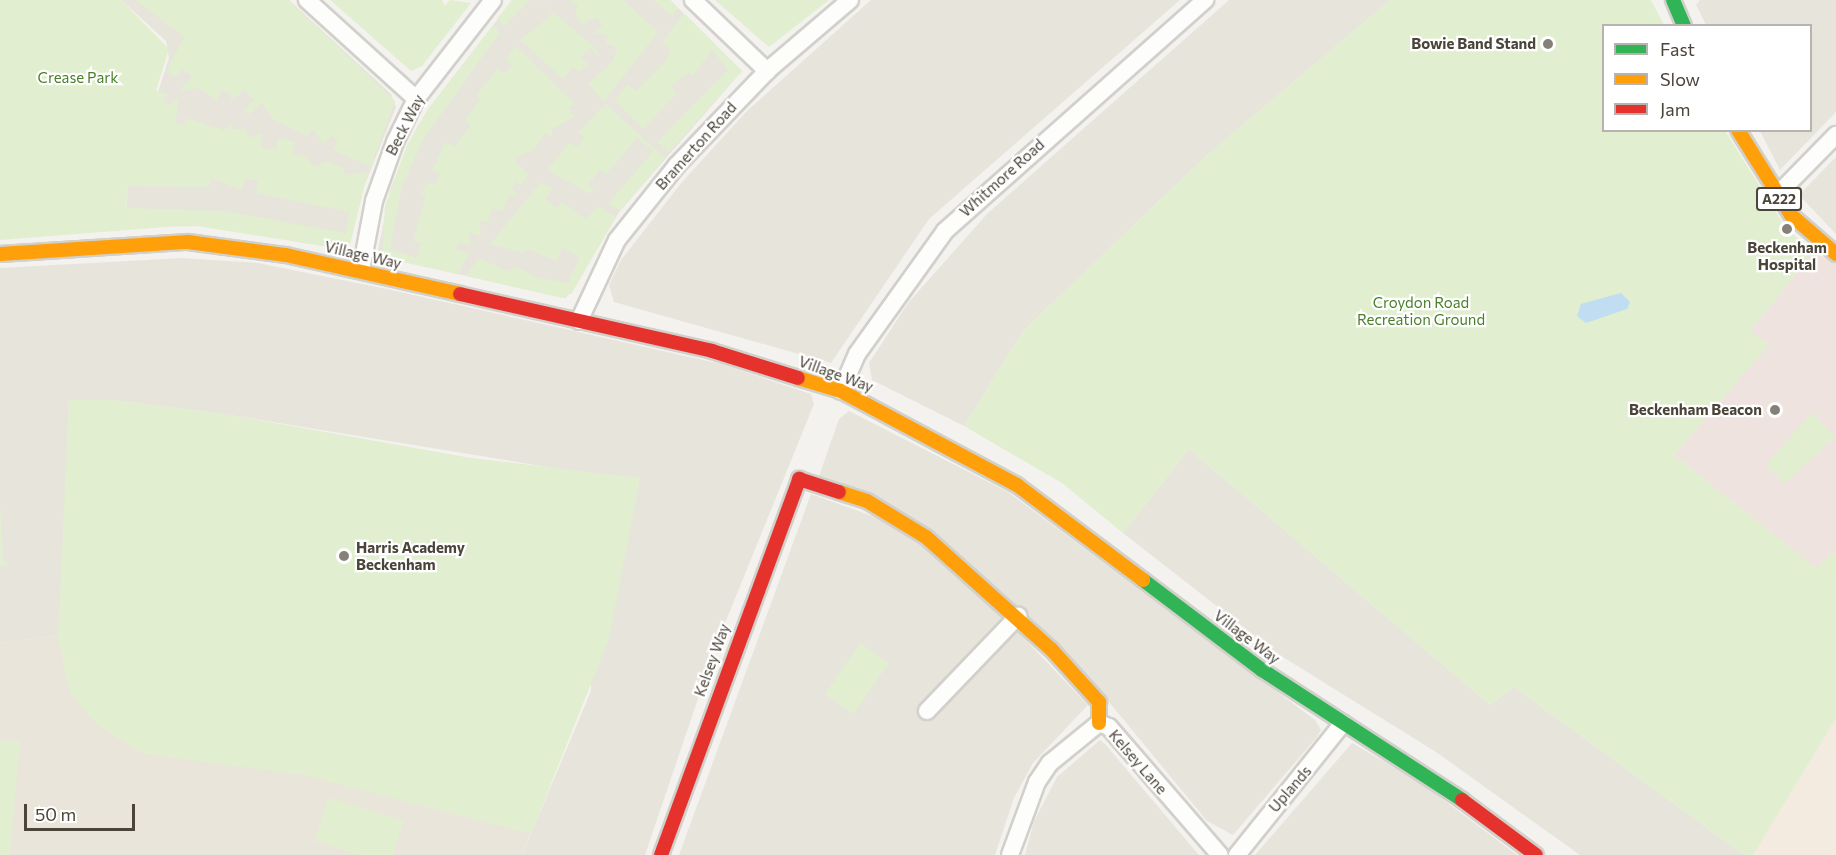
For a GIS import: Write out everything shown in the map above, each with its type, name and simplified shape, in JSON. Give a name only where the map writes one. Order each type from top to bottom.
[{"type":"street","points":[[307,0],[416,99]]},
{"type":"street","name":"Beck Way","points":[[361,270],[382,173],[416,99],[493,0]]},
{"type":"street","points":[[693,0],[767,71]]},
{"type":"street","name":"Bramerton Road","points":[[579,321],[596,274],[630,221],[767,71],[850,0]]},
{"type":"street","name":"Whitmore Road","points":[[841,391],[857,354],[945,231],[1205,0]]},
{"type":"street","points":[[1677,2],[1683,24]]},
{"type":"street","name":"A222","points":[[1739,132],[1776,196],[1803,228],[1836,254]]},
{"type":"street","points":[[1776,196],[1836,135]]},
{"type":"street","name":"Village Way","points":[[0,254],[188,242],[361,270],[712,351],[841,391],[1017,484],[1238,652],[1343,723],[1436,780],[1536,855]]},
{"type":"street","name":"Kelsey Lane","points":[[799,479],[901,518],[1018,616],[1099,702],[1099,723],[1109,728],[1220,855]]},
{"type":"street","name":"Kelsey Way","points":[[661,855],[799,479]]},
{"type":"street","points":[[927,711],[1018,616]]},
{"type":"street","points":[[1010,855],[1037,782],[1050,763],[1099,723]]},
{"type":"street","name":"Uplands","points":[[1237,855],[1343,723]]},
{"type":"shaded area","points":[[121,0],[289,0],[391,94],[396,107],[363,189],[350,244],[335,248],[206,226],[125,227],[128,185],[169,58],[166,41]]},
{"type":"shaded area","points":[[512,0],[670,0],[742,71],[620,211],[566,298],[385,258],[378,250],[391,187],[418,125]]},
{"type":"shaded area","points":[[871,0],[1180,0],[929,219],[831,363],[614,302],[609,285],[621,260],[682,182],[747,111]]},
{"type":"shaded area","points":[[1229,0],[1390,0],[1206,156],[1023,331],[964,426],[872,380],[869,363],[908,303],[987,214]]},
{"type":"shaded area","points":[[1700,0],[1836,0],[1836,112],[1780,170],[1761,132],[1812,132],[1812,24],[1706,24],[1696,5]]},
{"type":"shaded area","points":[[1836,157],[1836,234],[1799,195]]},
{"type":"shaded area","name":"Beckenham Beacon","points":[[1813,252],[1836,263],[1836,550],[1816,569],[1674,455],[1768,345],[1750,331]]},
{"type":"shaded area","points":[[182,258],[258,263],[387,289],[721,364],[811,394],[814,404],[717,643],[645,855],[522,855],[591,691],[584,473],[218,413],[114,400],[69,400],[60,635],[0,643],[0,268]]},
{"type":"shaded area","name":"Harris Academy Beckenham","points":[[69,400],[114,400],[218,413],[470,458],[640,478],[609,638],[522,855],[0,855],[0,643],[60,635]]},
{"type":"shaded area","points":[[849,411],[1008,492],[1315,720],[1321,730],[1317,737],[1233,835],[1207,821],[1109,702],[1027,614],[818,479],[839,419]]},
{"type":"shaded area","points":[[1189,449],[1490,705],[1514,687],[1744,855],[1580,855],[1436,752],[1278,654],[1123,533]]},
{"type":"shaded area","points":[[811,494],[897,525],[1007,615],[924,703],[1014,628],[1088,705],[1033,763],[1014,798],[995,855],[679,855]]},
{"type":"shaded area","points":[[1836,718],[1836,855],[1753,855],[1761,841]]},
{"type":"shaded area","points":[[1100,740],[1199,855],[1025,855],[1034,821],[1057,777]]},
{"type":"shaded area","points":[[1352,743],[1421,783],[1517,855],[1255,855]]},
{"type":"green space","name":"Crease Park","points":[[0,0],[121,0],[169,49],[156,91],[168,94],[163,101],[167,106],[178,99],[176,124],[184,125],[186,118],[224,130],[232,122],[233,129],[245,129],[250,138],[262,133],[261,148],[276,150],[278,138],[288,140],[295,142],[293,155],[305,156],[314,167],[328,161],[343,168],[345,175],[368,172],[350,244],[335,248],[191,225],[0,240]],"holes":[[[211,178],[242,190],[244,179],[258,181],[256,193],[350,212],[345,233],[225,211],[126,208],[128,186],[209,187]]]},
{"type":"green space","points":[[136,0],[289,0],[395,101],[371,166],[332,150],[338,142],[332,136],[323,144],[314,129],[307,136],[273,119],[262,103],[248,115],[244,111],[254,100],[244,89],[231,102],[231,95],[222,90],[216,101],[200,88],[179,91],[192,77],[183,69],[174,77],[167,70],[184,37]]},
{"type":"green space","points":[[330,0],[442,0],[445,6],[450,0],[471,3],[422,66],[411,71]]},
{"type":"green space","points":[[512,0],[530,0],[504,26],[497,19]]},
{"type":"green space","points":[[539,0],[595,48],[601,59],[591,48],[581,57],[588,64],[579,72],[573,67],[563,79],[520,40],[553,14]]},
{"type":"green space","points":[[569,0],[623,0],[658,32],[604,101],[588,84],[613,61],[617,48],[606,43],[608,35],[594,33],[603,24],[596,17],[582,25],[575,14],[578,6]]},
{"type":"green space","points":[[654,0],[670,0],[678,8],[672,16]]},
{"type":"green space","points":[[715,0],[829,0],[769,47]]},
{"type":"green space","name":"Croydon Road Recreation Ground","points":[[1390,0],[1651,0],[1663,24],[1602,24],[1602,132],[1726,132],[1786,228],[1813,252],[1750,331],[1769,345],[1674,455],[1816,568],[1836,550],[1836,718],[1753,855],[1744,855],[1514,687],[1490,705],[1189,449],[1123,533],[1062,483],[964,426],[1023,331],[1206,156]]},
{"type":"green space","points":[[684,13],[742,71],[669,152],[657,142],[728,70],[712,49],[693,76],[689,72],[671,87],[677,93],[643,129],[614,100],[628,84],[636,91],[664,63],[671,51],[662,42]]},
{"type":"green space","points":[[493,25],[500,32],[424,138],[402,186],[390,249],[417,258],[421,243],[413,241],[426,196],[421,194],[427,182],[435,185],[440,174],[432,171],[446,142],[454,147],[471,125],[465,120],[480,99],[476,95],[498,69],[505,74],[512,64],[506,59],[516,46],[582,111],[574,104],[569,107],[574,117],[552,129],[552,137],[546,133],[533,150],[517,156],[514,160],[529,175],[521,185],[515,182],[512,189],[517,192],[515,197],[509,195],[503,211],[493,209],[487,223],[480,221],[481,236],[469,232],[471,246],[459,242],[456,249],[469,253],[458,274],[382,257],[385,206],[407,145],[428,109]]},
{"type":"green space","points":[[606,104],[665,158],[620,211],[608,204],[653,151],[637,138],[606,174],[600,170],[588,185],[594,190],[590,194],[547,170],[569,143],[578,147],[584,138],[578,133]]},
{"type":"green space","points":[[541,182],[553,189],[545,198],[557,208],[562,202],[586,219],[598,206],[616,217],[572,293],[562,298],[466,276],[479,258],[507,271],[517,267],[538,278],[568,283],[579,258],[570,251],[562,248],[557,261],[527,249],[523,253],[490,244]]},
{"type":"green space","name":"Harris Academy Beckenham","points":[[69,400],[114,400],[218,413],[470,458],[640,478],[609,638],[531,834],[303,775],[143,754],[97,725],[70,693],[58,640]]},
{"type":"green space","points":[[1812,412],[1835,437],[1785,484],[1766,465]]},
{"type":"green space","points":[[0,499],[3,560],[10,566],[0,566]]},
{"type":"green space","points":[[860,643],[889,663],[853,714],[825,694]]},
{"type":"green space","points":[[0,740],[20,742],[10,855],[0,855]]},
{"type":"green space","points":[[328,797],[404,821],[393,855],[358,855],[315,841]]},
{"type":"water","points":[[1621,293],[1630,302],[1627,309],[1586,323],[1577,316],[1581,304]]},
{"type":"traffic: fast","points":[[1673,0],[1683,24]]},
{"type":"traffic: fast","points":[[1143,580],[1262,670],[1462,800]]},
{"type":"traffic: slow","points":[[1739,132],[1791,215],[1836,254]]},
{"type":"traffic: slow","points":[[0,254],[188,242],[286,255],[460,294]]},
{"type":"traffic: slow","points":[[798,378],[841,391],[1017,485],[1143,580]]},
{"type":"traffic: slow","points":[[839,492],[867,501],[926,537],[1051,649],[1099,702],[1099,723]]},
{"type":"traffic: jam","points":[[460,294],[712,351],[798,378]]},
{"type":"traffic: jam","points":[[661,855],[799,479],[839,492]]},
{"type":"traffic: jam","points":[[1462,800],[1536,855]]},
{"type":"place","name":"Bowie Band Stand","points":[[1548,44]]},
{"type":"place","name":"Beckenham Hospital","points":[[1787,229]]},
{"type":"place","name":"Beckenham Beacon","points":[[1775,410]]},
{"type":"place","name":"Harris Academy Beckenham","points":[[344,556]]}]
